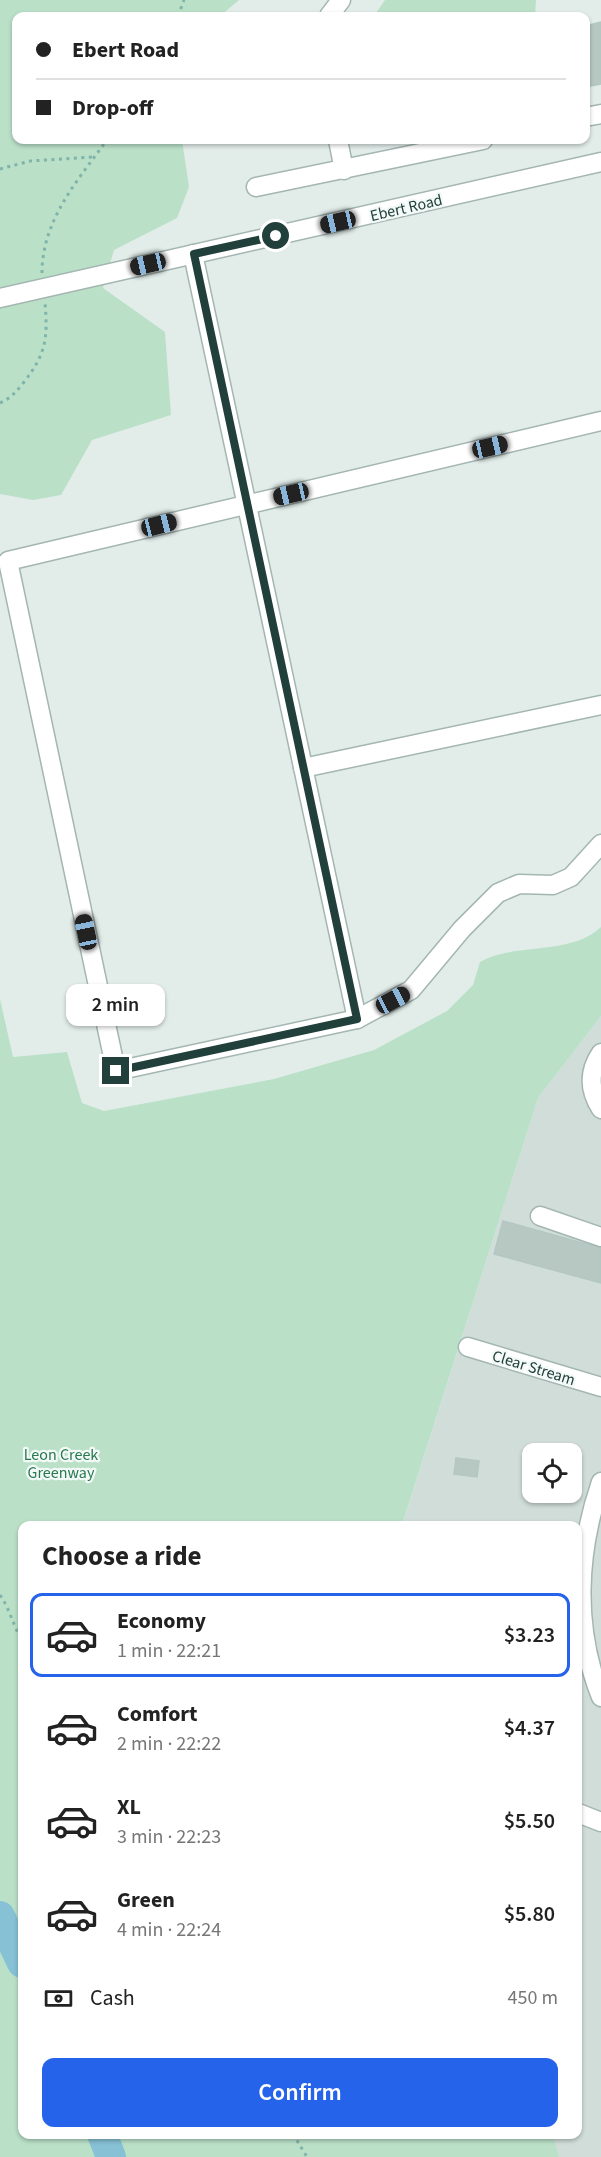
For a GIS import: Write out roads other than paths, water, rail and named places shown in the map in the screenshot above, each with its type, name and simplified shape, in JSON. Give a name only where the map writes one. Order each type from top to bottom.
[{"type":"street","points":[[339,144],[344,170]]},
{"type":"street","points":[[256,187],[464,144]]},
{"type":"street","name":"Ebert Road","points":[[0,298],[601,162]]},
{"type":"street","points":[[194,254],[357,1019]]},
{"type":"street","points":[[601,421],[8,561],[116,1071],[357,1019],[411,990],[462,929],[498,893],[519,884],[553,885],[571,877],[601,844]]},
{"type":"street","points":[[303,768],[601,705]]},
{"type":"street","points":[[601,1053],[591,1075],[592,1093],[601,1109]]},
{"type":"street","points":[[540,1216],[601,1237]]},
{"type":"street","name":"Clear Stream","points":[[468,1347],[601,1387]]},
{"type":"street","points":[[582,1582],[586,1533],[601,1482]]},
{"type":"street","points":[[582,1603],[588,1654],[601,1697]]},
{"type":"street","points":[[582,1815],[601,1822]]},
{"type":"waterway","points":[[0,1916],[18,1954]]},
{"type":"waterway","points":[[104,2139],[111,2157]]},
{"type":"park label","name":"Leon Creek Greenway","points":[[61,1463]]}]
